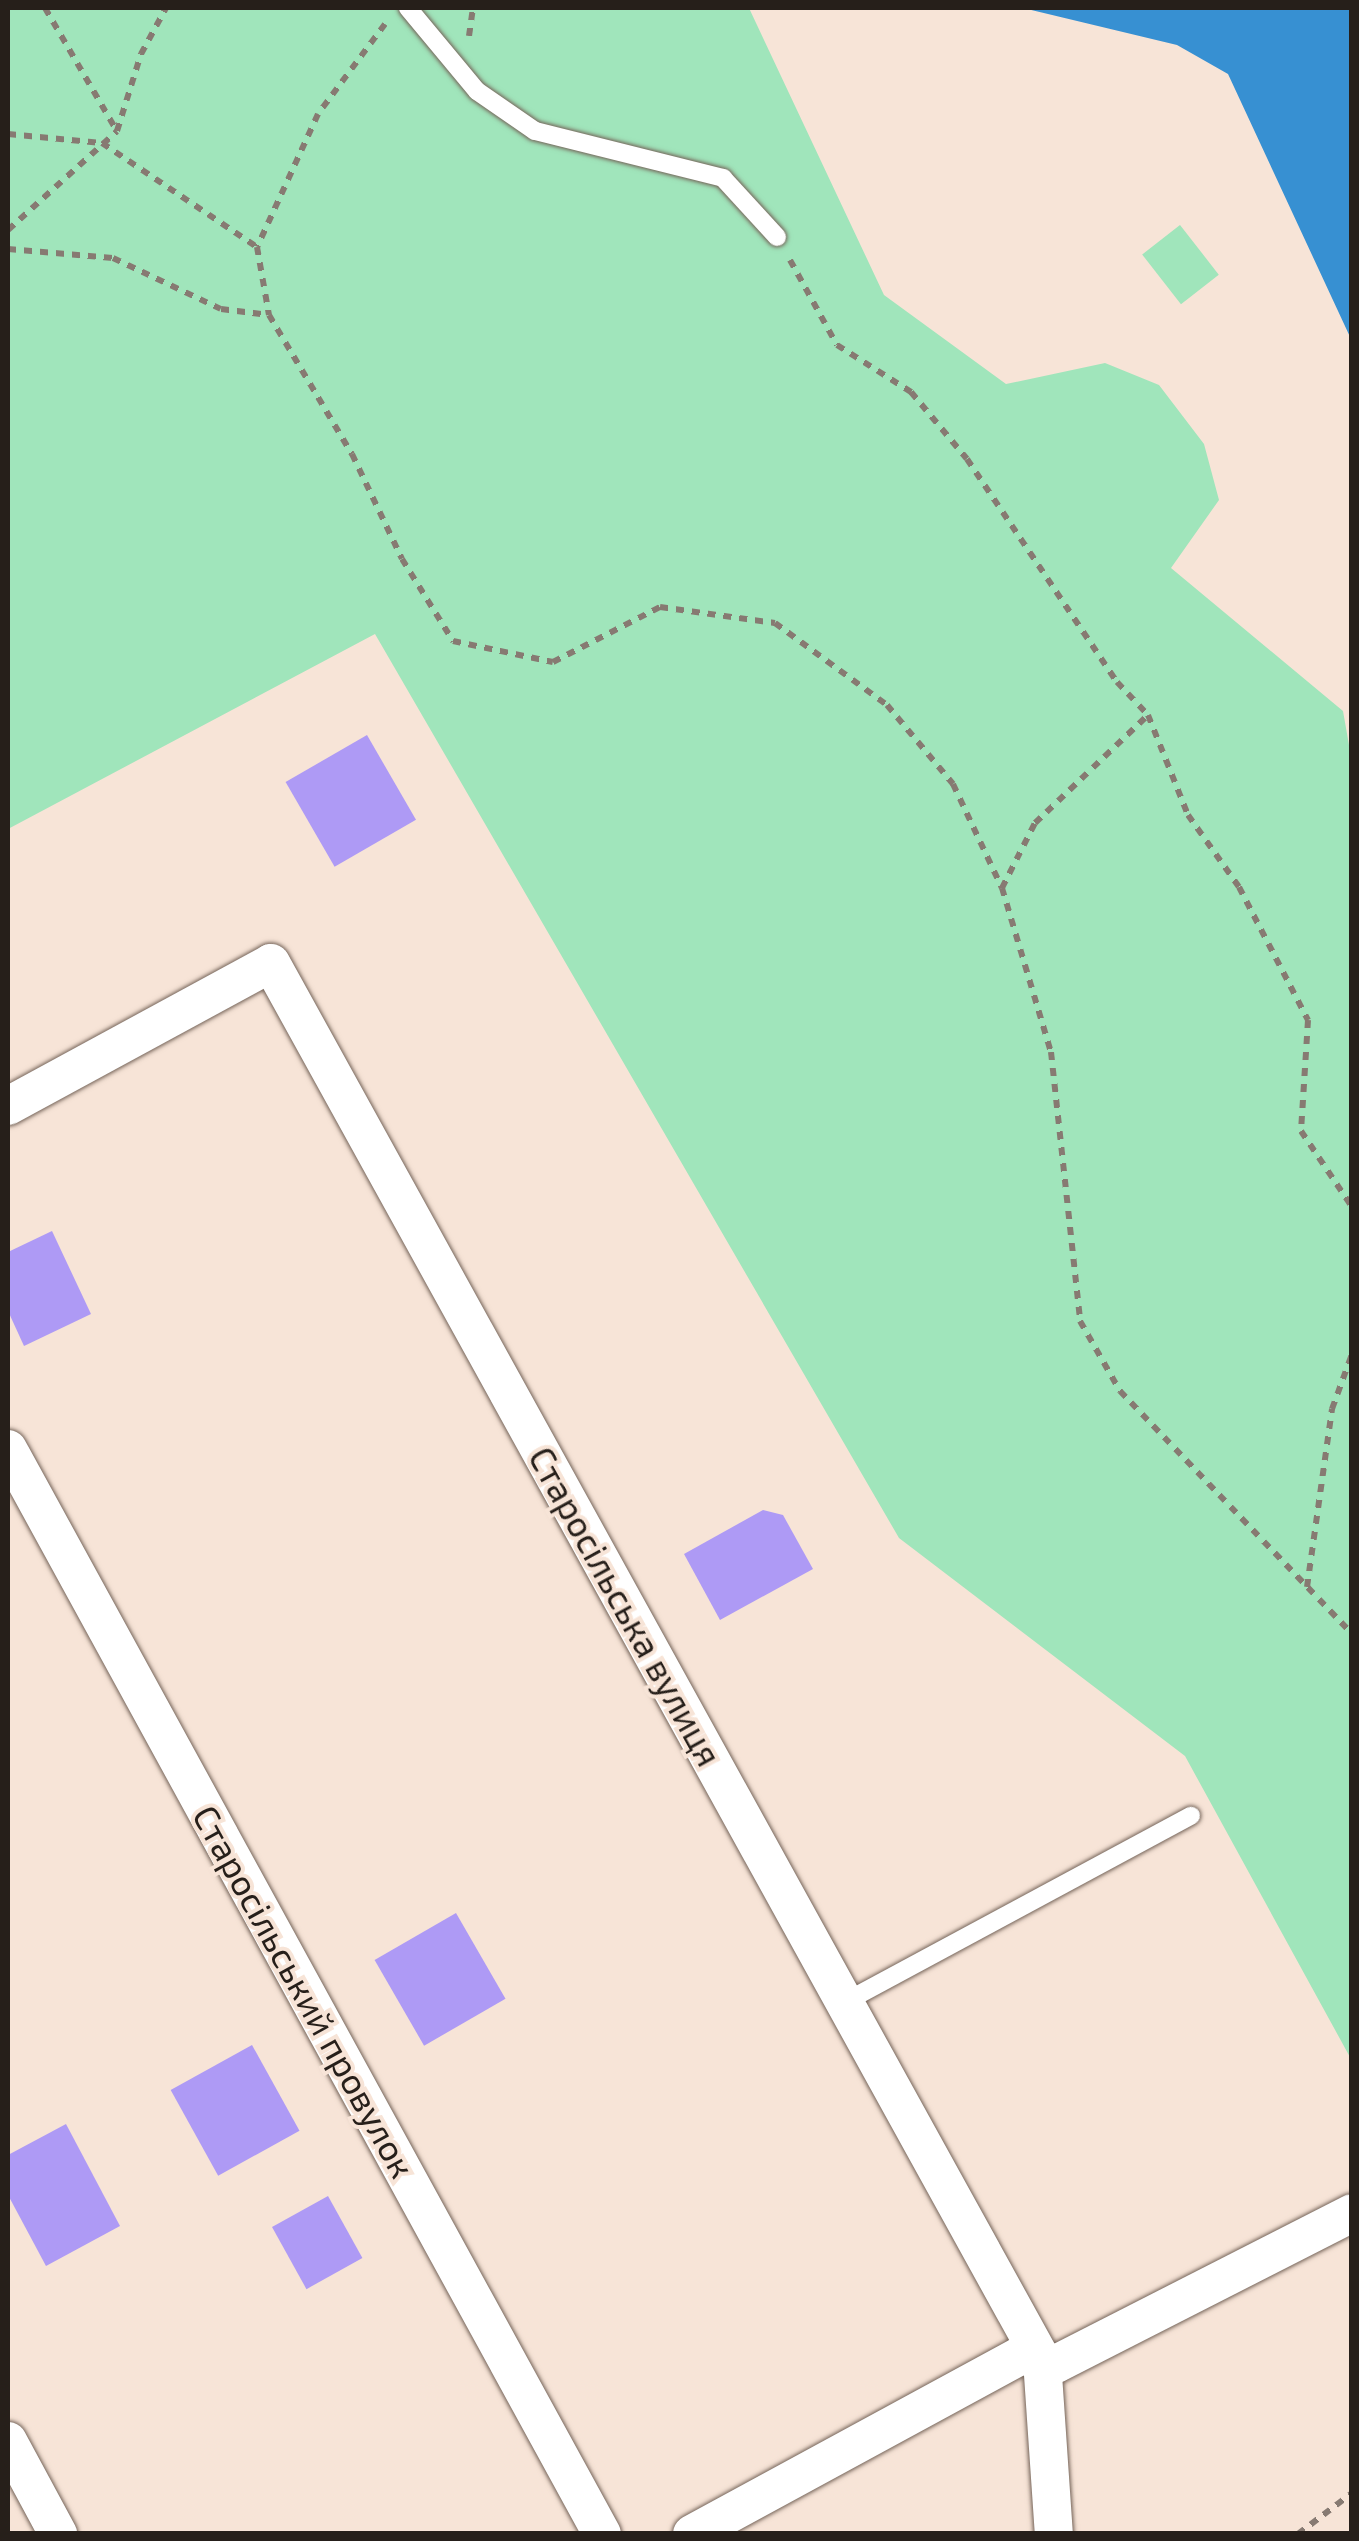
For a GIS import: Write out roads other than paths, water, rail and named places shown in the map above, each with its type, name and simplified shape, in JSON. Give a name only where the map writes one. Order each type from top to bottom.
[{"type":"street","name":"Старосільська вулиця","points":[[8,1106],[271,962],[1042,2360],[1054,2534]]},
{"type":"street","name":"Старосільський провулок","points":[[8,1449],[602,2534]]},
{"type":"street","points":[[692,2534],[1021,2355],[1056,2364],[1352,2213]]},
{"type":"street","points":[[8,2441],[58,2534]]},
{"type":"lane","points":[[408,8],[476,91],[535,131],[723,178],[777,237]]},
{"type":"lane","points":[[845,2002],[1191,1816]]},
{"type":"water","points":[[1023,8],[1351,8],[1351,339],[1228,74],[1177,45]]}]
